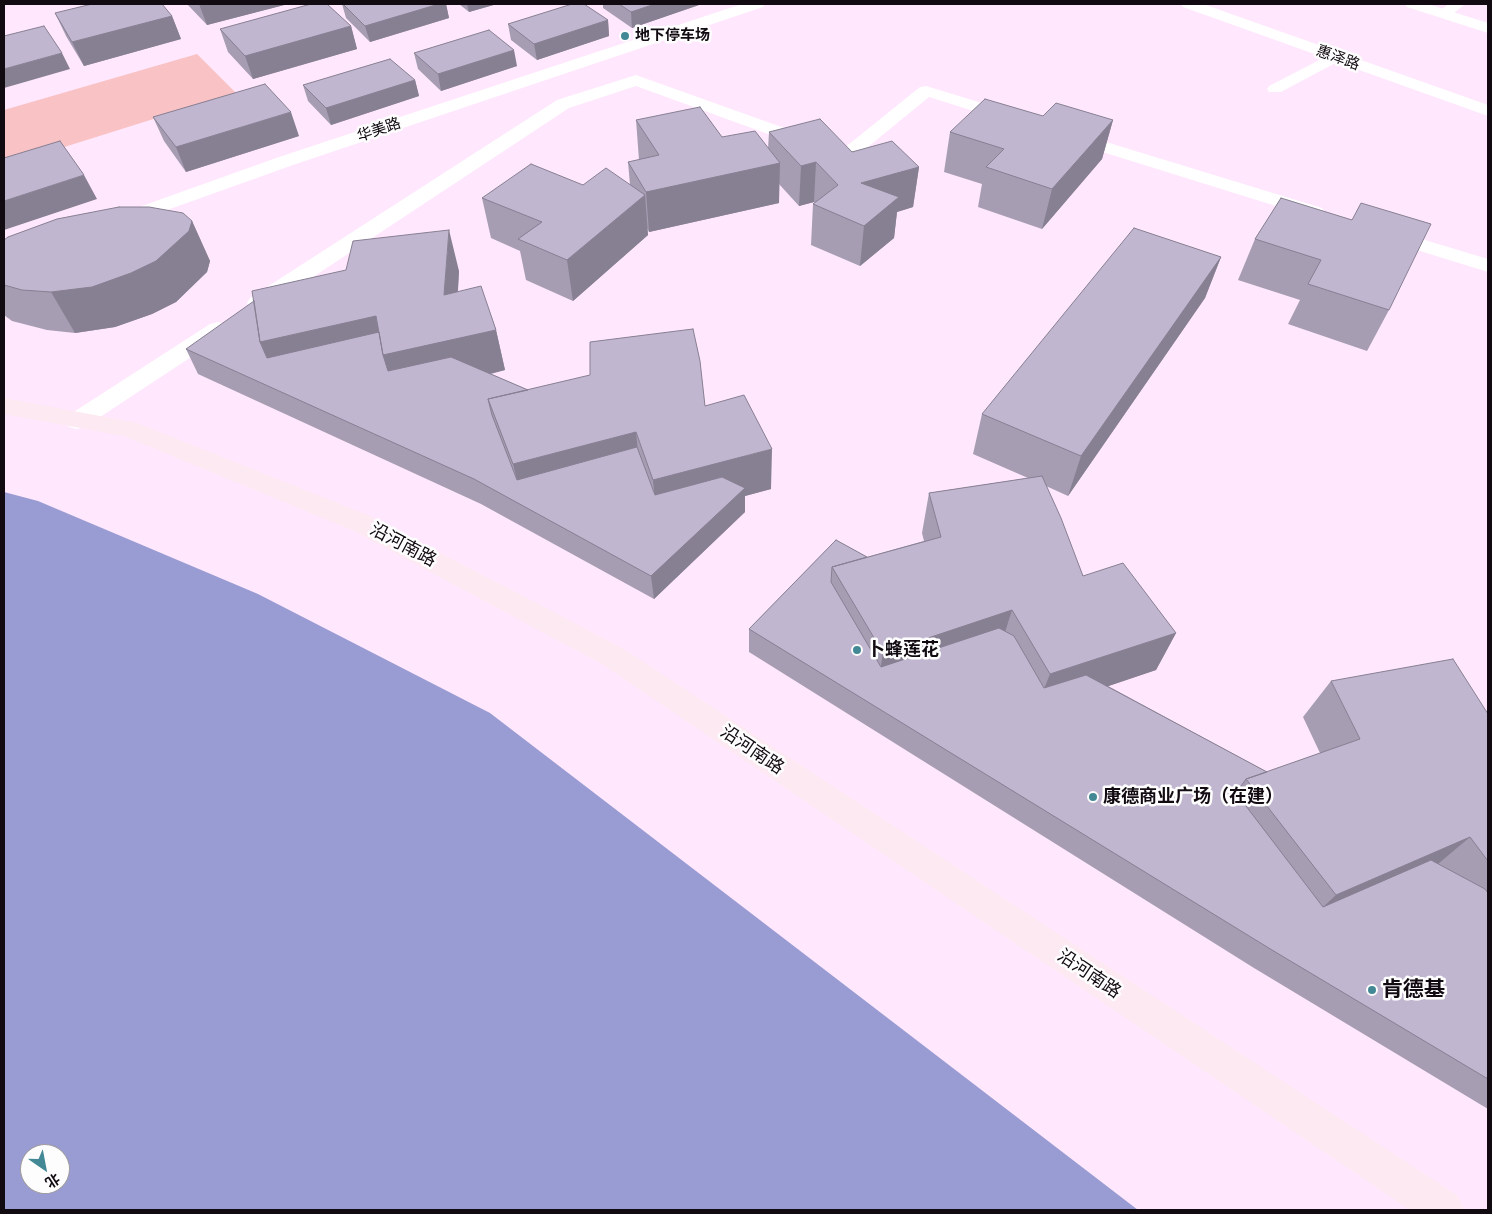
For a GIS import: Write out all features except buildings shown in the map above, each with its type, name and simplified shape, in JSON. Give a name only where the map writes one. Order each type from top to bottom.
[{"type":"main road","name":"沿河南路","points":[[4,406],[77,421],[129,429],[361,523],[612,656],[1444,1210]]},
{"type":"street","name":"华美路","points":[[104,226],[286,161],[757,4]]},
{"type":"street","name":"惠泽路","points":[[1189,4],[1488,111]]},
{"type":"street","points":[[1413,4],[1488,28]]},
{"type":"street","points":[[77,421],[563,104],[636,80],[845,156],[926,91],[1031,124]]},
{"type":"street","points":[[1050,130],[1336,219]]},
{"type":"street","points":[[1364,228],[1488,266]]},
{"type":"lane","points":[[1444,14],[1458,4]]},
{"type":"lane","points":[[1275,89],[1334,56]]},
{"type":"shaded area","points":[[197,54],[236,93],[4,166],[4,110]]},
{"type":"water","points":[[4,492],[38,501],[258,594],[490,713],[1138,1210],[4,1210]]},
{"type":"place","name":"地下停车场","points":[[625,36]]},
{"type":"place","name":"卜蜂莲花","points":[[857,650]]},
{"type":"place","name":"康德商业广场（在建）","points":[[1093,797]]},
{"type":"place","name":"肯德基","points":[[1372,990]]}]
